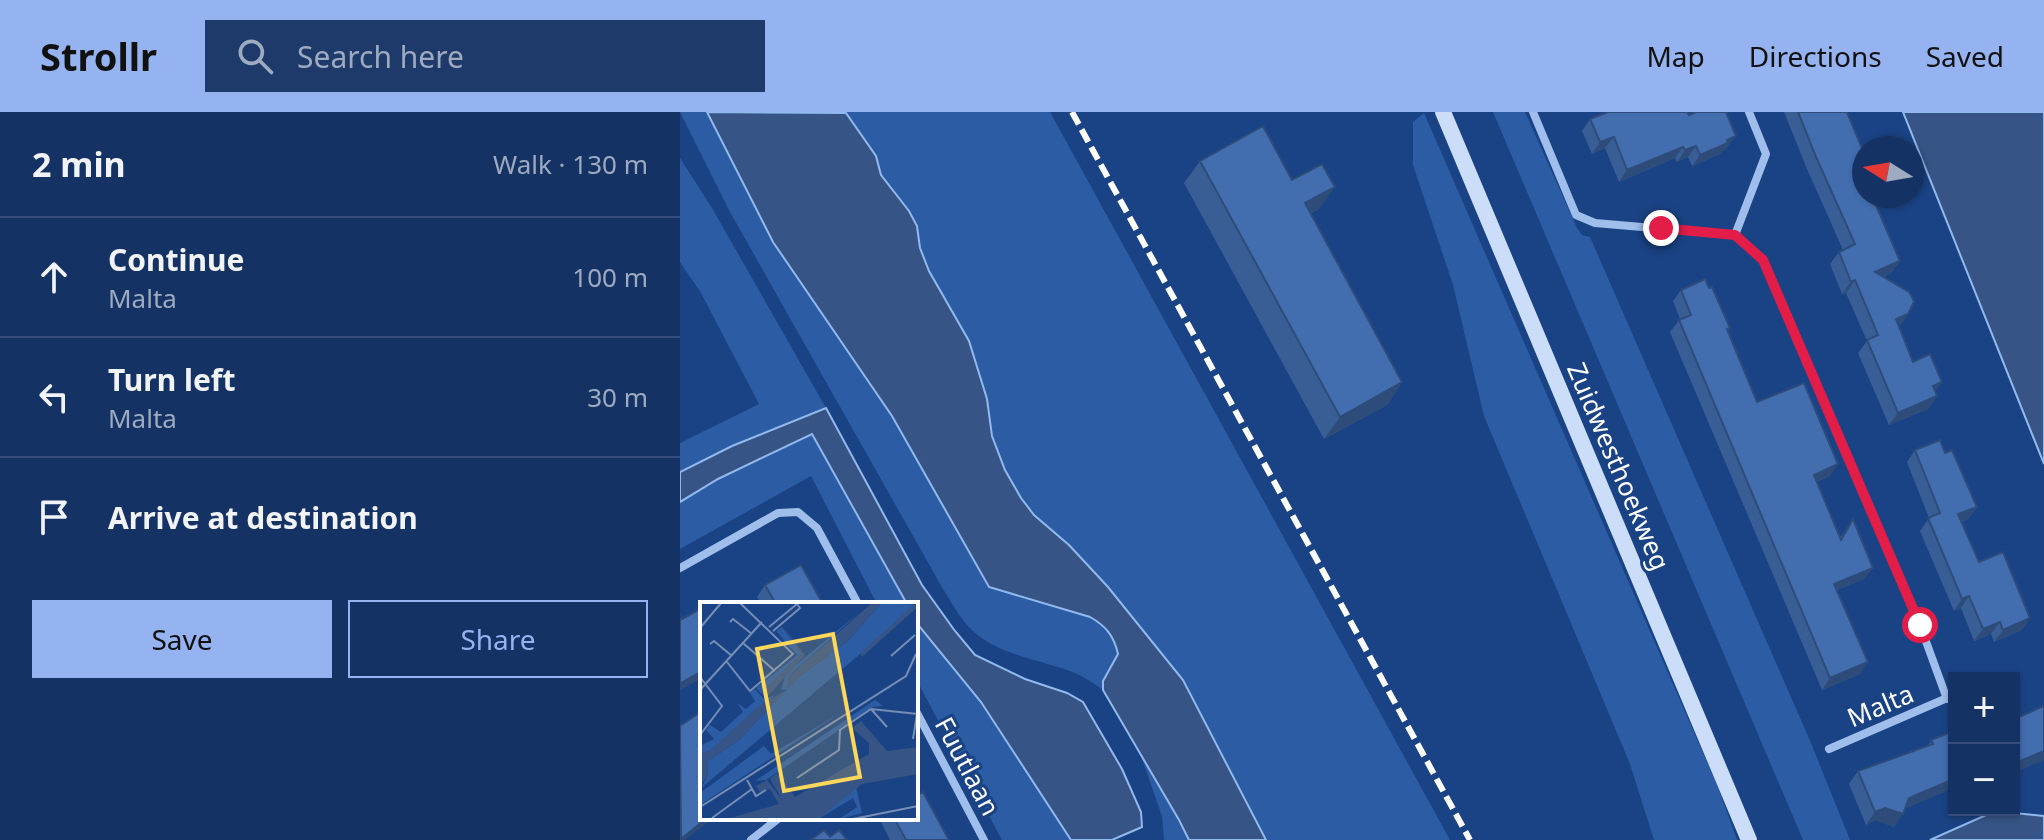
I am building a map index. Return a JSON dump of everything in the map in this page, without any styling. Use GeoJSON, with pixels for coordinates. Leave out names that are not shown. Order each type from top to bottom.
{"type":"FeatureCollection","features":[{"type":"Feature","properties":{"kind":"main road","name":"Zuidwesthoekweg"},"geometry":{"type":"LineString","coordinates":[[1443,112],[1749,840]]}},
{"type":"Feature","properties":{"kind":"street"},"geometry":{"type":"LineString","coordinates":[[1533,112],[1576,215],[1595,223],[1735,235],[1766,154],[1749,112]]}},
{"type":"Feature","properties":{"kind":"street","name":"Malta"},"geometry":{"type":"LineString","coordinates":[[1735,235],[1763,260],[1948,692]]}},
{"type":"Feature","properties":{"kind":"street"},"geometry":{"type":"LineString","coordinates":[[680,568],[778,513],[798,512],[817,528],[857,602]]}},
{"type":"Feature","properties":{"kind":"street","name":"Malta"},"geometry":{"type":"LineString","coordinates":[[1829,749],[1948,698]]}},
{"type":"Feature","properties":{"kind":"street","name":"Fuutlaan"},"geometry":{"type":"LineString","coordinates":[[918,716],[984,840]]}},
{"type":"Feature","properties":{"kind":"street"},"geometry":{"type":"LineString","coordinates":[[751,840],[776,820]]}},
{"type":"Feature","properties":{"kind":"shaded area"},"geometry":{"type":"Polygon","coordinates":[[[680,112],[707,112],[773,242],[892,416],[988,587],[1090,617],[1108,632],[1118,654],[1103,681],[1103,690],[1074,673],[994,645],[972,630],[960,616],[730,212],[680,112]]]}},
{"type":"Feature","properties":{"kind":"shaded area"},"geometry":{"type":"Polygon","coordinates":[[[707,112],[846,113],[876,156],[881,175],[917,226],[920,248],[929,271],[969,341],[987,399],[992,436],[1005,470],[1021,498],[1034,515],[1069,545],[1108,587],[1183,680],[1266,840],[1189,840],[1103,690],[1103,681],[1118,654],[1108,632],[1090,617],[989,587],[892,416],[773,242],[707,112]]]}},
{"type":"Feature","properties":{"kind":"shaded area"},"geometry":{"type":"Polygon","coordinates":[[[845,112],[1050,112],[1450,840],[1266,840],[1183,680],[1108,586],[1069,545],[1034,515],[1021,498],[1005,470],[992,436],[987,399],[969,341],[929,271],[920,248],[917,226],[881,175],[876,156],[845,112]]]}},
{"type":"Feature","properties":{"kind":"shaded area"},"geometry":{"type":"Polygon","coordinates":[[[1493,112],[1525,112],[1577,228],[1582,235],[1590,237],[1811,743],[1850,840],[1803,840],[1493,112]]]}},
{"type":"Feature","properties":{"kind":"shaded area"},"geometry":{"type":"Polygon","coordinates":[[[1903,112],[2044,112],[2044,464],[1924,164],[1924,136],[1913,136],[1903,112]]]}},
{"type":"Feature","properties":{"kind":"shaded area"},"geometry":{"type":"Polygon","coordinates":[[[1424,113],[1717,785],[1737,840],[1654,840],[1630,764],[1484,416],[1453,285],[1413,165],[1413,122],[1424,113]]]}},
{"type":"Feature","properties":{"kind":"shaded area"},"geometry":{"type":"Polygon","coordinates":[[[680,158],[712,208],[826,408],[732,446],[680,472],[680,443],[759,404],[701,293],[680,262],[680,158]]]}},
{"type":"Feature","properties":{"kind":"shaded area"},"geometry":{"type":"Polygon","coordinates":[[[826,408],[922,585],[955,631],[975,655],[1083,702],[1122,769],[1141,812],[1142,827],[1112,840],[1071,840],[981,702],[919,626],[918,602],[906,602],[812,434],[718,479],[680,502],[680,472],[732,446],[826,408]]]}},
{"type":"Feature","properties":{"kind":"shaded area"},"geometry":{"type":"Polygon","coordinates":[[[812,434],[906,602],[876,602],[811,476],[680,549],[680,502],[718,479],[812,434]]]}},
{"type":"Feature","properties":{"kind":"shaded area"},"geometry":{"type":"Polygon","coordinates":[[[918,623],[981,702],[1071,840],[1002,840],[918,683],[918,623]]]}},
{"type":"Feature","properties":{"kind":"shaded area"},"geometry":{"type":"Polygon","coordinates":[[[1140,753],[1189,840],[1164,840],[1162,816],[1140,753]]]}},
{"type":"Feature","properties":{"kind":"shaded area"},"geometry":{"type":"Polygon","coordinates":[[[2020,814],[2044,816],[2044,840],[1930,840],[1984,816],[2020,816],[2020,814]]]}},
{"type":"Feature","properties":{"kind":"building"},"geometry":{"type":"Polygon","coordinates":[[[1608,112],[1687,112],[1689,115],[1696,112],[1726,112],[1736,136],[1727,140],[1728,143],[1700,155],[1696,146],[1685,150],[1683,147],[1627,170],[1614,137],[1600,142],[1590,119],[1608,112]]]}},
{"type":"Feature","properties":{"kind":"building"},"geometry":{"type":"Polygon","coordinates":[[[1798,112],[1847,112],[1857,136],[1852,136],[1852,208],[1877,208],[1900,261],[1875,272],[1909,292],[1914,302],[1908,314],[1896,319],[1913,362],[1930,354],[1942,382],[1933,386],[1937,396],[1898,413],[1867,340],[1878,335],[1855,280],[1851,282],[1839,252],[1855,244],[1798,112]]]}},
{"type":"Feature","properties":{"kind":"building"},"geometry":{"type":"Polygon","coordinates":[[[1263,126],[1292,180],[1322,164],[1335,187],[1305,203],[1402,382],[1340,417],[1200,161],[1263,126]]]}},
{"type":"Feature","properties":{"kind":"building"},"geometry":{"type":"Polygon","coordinates":[[[1705,279],[1709,288],[1712,287],[1730,328],[1727,329],[1757,402],[1804,383],[1838,464],[1814,475],[1841,540],[1853,519],[1873,568],[1834,584],[1868,662],[1830,678],[1679,320],[1691,315],[1681,290],[1705,279]]]}},
{"type":"Feature","properties":{"kind":"building"},"geometry":{"type":"Polygon","coordinates":[[[1940,440],[1945,453],[1952,450],[1977,507],[1958,514],[1979,562],[2003,552],[2030,618],[2003,630],[2000,622],[1983,629],[1969,596],[1962,599],[1928,518],[1940,513],[1915,450],[1940,440]]]}},
{"type":"Feature","properties":{"kind":"building"},"geometry":{"type":"Polygon","coordinates":[[[801,565],[822,602],[775,602],[765,585],[801,565]]]}},
{"type":"Feature","properties":{"kind":"building"},"geometry":{"type":"Polygon","coordinates":[[[700,609],[700,672],[681,683],[680,681],[680,620],[700,609]]]}},
{"type":"Feature","properties":{"kind":"building"},"geometry":{"type":"Polygon","coordinates":[[[2044,706],[2044,751],[2020,761],[2020,744],[2020,716],[2044,706]]]}},
{"type":"Feature","properties":{"kind":"building"},"geometry":{"type":"Polygon","coordinates":[[[700,712],[700,820],[705,820],[681,839],[680,726],[700,712]]]}},
{"type":"Feature","properties":{"kind":"building"},"geometry":{"type":"Polygon","coordinates":[[[1948,733],[1948,782],[1909,798],[1903,814],[1885,808],[1875,812],[1858,771],[1933,744],[1931,740],[1948,733]]]}},
{"type":"Feature","properties":{"kind":"building"},"geometry":{"type":"Polygon","coordinates":[[[923,792],[949,840],[906,840],[895,820],[918,820],[918,795],[923,792]]]}},
{"type":"Feature","properties":{"kind":"building"},"geometry":{"type":"Polygon","coordinates":[[[824,830],[830,837],[839,830],[847,840],[811,840],[824,830]]]}},
{"type":"Feature","properties":{"kind":"railway"},"geometry":{"type":"LineString","coordinates":[[1072,112],[1470,840]]}},
{"type":"Feature","properties":{"kind":"route"},"geometry":{"type":"LineString","coordinates":[[1661,228],[1735,235],[1763,260],[1920,625]]}}]}
